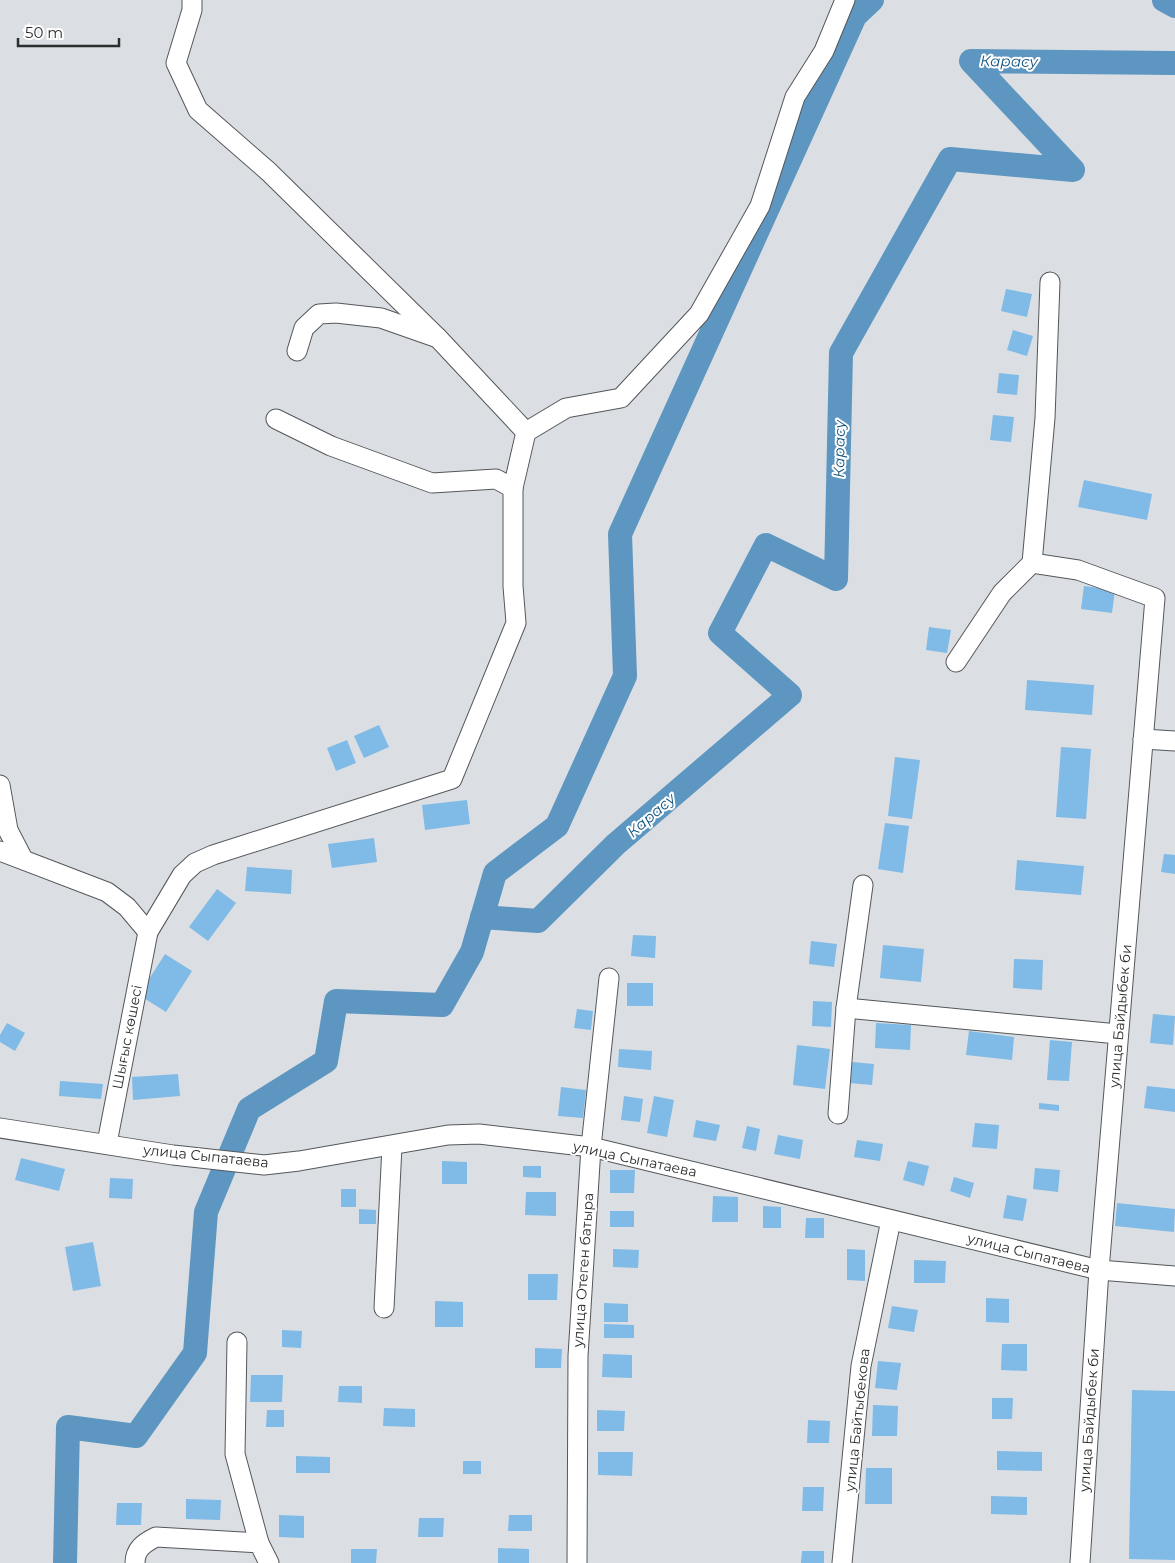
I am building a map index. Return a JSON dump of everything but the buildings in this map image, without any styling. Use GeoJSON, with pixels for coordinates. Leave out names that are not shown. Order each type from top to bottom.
{"type":"FeatureCollection","features":[{"type":"Feature","properties":{"kind":"street"},"geometry":{"type":"LineString","coordinates":[[192,0],[192,10],[176,63],[198,110],[269,172],[438,338],[526,432]]}},
{"type":"Feature","properties":{"kind":"street"},"geometry":{"type":"LineString","coordinates":[[0,851],[107,892],[127,907],[148,932],[182,876],[195,863],[213,855],[452,779],[516,623],[513,586],[513,488],[526,432],[566,408],[621,398],[699,314],[760,206],[795,97],[824,51],[845,0]]}},
{"type":"Feature","properties":{"kind":"street"},"geometry":{"type":"LineString","coordinates":[[956,662],[1002,593],[1032,563],[1045,418],[1050,282]]}},
{"type":"Feature","properties":{"kind":"street"},"geometry":{"type":"LineString","coordinates":[[298,351],[304,328],[319,314],[336,313],[381,318],[438,338]]}},
{"type":"Feature","properties":{"kind":"street"},"geometry":{"type":"LineString","coordinates":[[276,418],[331,446],[432,483],[496,479],[513,488]]}},
{"type":"Feature","properties":{"kind":"street","name":"улица Байдыбек би"},"geometry":{"type":"LineString","coordinates":[[1032,563],[1078,570],[1156,598],[1099,1270],[1080,1563]]}},
{"type":"Feature","properties":{"kind":"street"},"geometry":{"type":"LineString","coordinates":[[1144,739],[1175,742]]}},
{"type":"Feature","properties":{"kind":"street"},"geometry":{"type":"LineString","coordinates":[[0,785],[8,830],[23,859]]}},
{"type":"Feature","properties":{"kind":"street"},"geometry":{"type":"LineString","coordinates":[[838,1114],[846,1008],[863,885]]}},
{"type":"Feature","properties":{"kind":"street","name":"Шығыс көшесі"},"geometry":{"type":"LineString","coordinates":[[106,1143],[148,932]]}},
{"type":"Feature","properties":{"kind":"street","name":"улица Отеген батыра"},"geometry":{"type":"LineString","coordinates":[[577,1563],[578,1356],[591,1147],[609,978]]}},
{"type":"Feature","properties":{"kind":"street"},"geometry":{"type":"LineString","coordinates":[[846,1008],[1118,1034]]}},
{"type":"Feature","properties":{"kind":"street","name":"улица Сыпатаева"},"geometry":{"type":"LineString","coordinates":[[0,1128],[56,1138],[106,1143],[173,1155],[264,1164],[299,1161],[448,1135],[479,1134],[591,1147],[1099,1270],[1175,1276]]}},
{"type":"Feature","properties":{"kind":"street"},"geometry":{"type":"LineString","coordinates":[[384,1308],[392,1146]]}},
{"type":"Feature","properties":{"kind":"street","name":"улица Байтыбекова"},"geometry":{"type":"LineString","coordinates":[[842,1563],[861,1366],[891,1220]]}},
{"type":"Feature","properties":{"kind":"street"},"geometry":{"type":"LineString","coordinates":[[237,1342],[235,1454],[259,1543],[269,1563]]}},
{"type":"Feature","properties":{"kind":"street"},"geometry":{"type":"LineString","coordinates":[[135,1563],[135,1558],[142,1544],[156,1537],[259,1543]]}},
{"type":"Feature","properties":{"kind":"waterway"},"geometry":{"type":"LineString","coordinates":[[65,1563],[68,1427],[136,1436],[195,1353],[206,1212],[249,1109],[326,1061],[336,1001],[442,1005],[472,952],[495,873],[557,826],[625,676],[620,534],[855,16],[872,0]]}},
{"type":"Feature","properties":{"kind":"waterway","name":"Карасу"},"geometry":{"type":"LineString","coordinates":[[1164,0],[1175,6]]}},
{"type":"Feature","properties":{"kind":"waterway","name":"Карасу"},"geometry":{"type":"LineString","coordinates":[[482,917],[538,921],[616,844],[790,695],[720,633],[766,545],[836,579],[841,353],[950,159],[1073,170],[971,61],[1175,63]]}}]}
